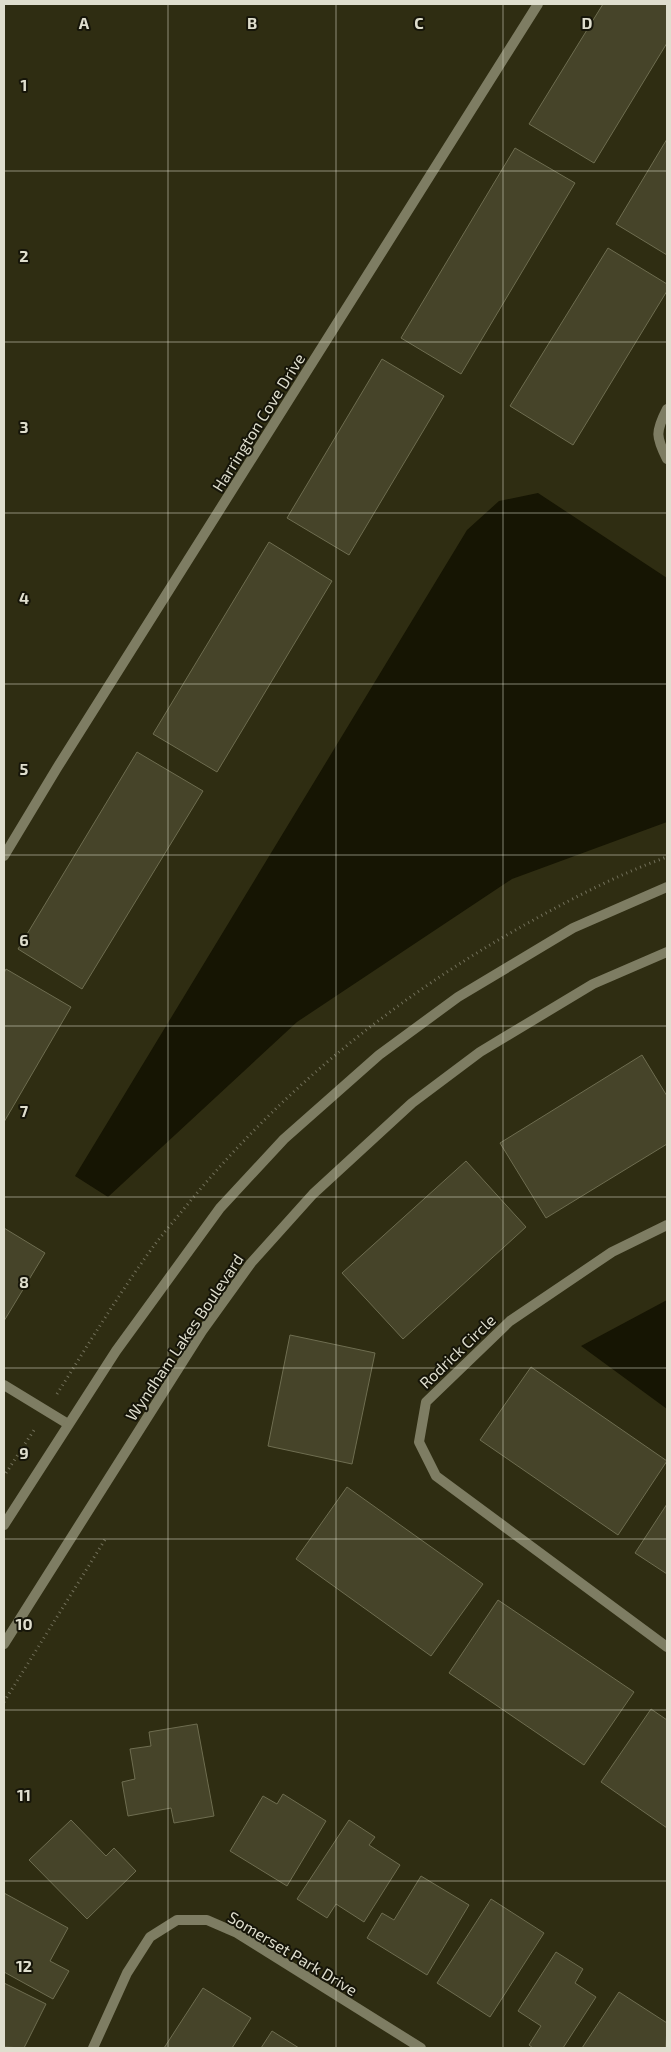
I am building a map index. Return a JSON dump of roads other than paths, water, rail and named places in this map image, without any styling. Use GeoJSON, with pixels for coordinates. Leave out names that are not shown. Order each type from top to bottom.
{"type":"FeatureCollection","features":[{"type":"Feature","properties":{"kind":"street","name":"Harrington Cove Drive"},"geometry":{"type":"LineString","coordinates":[[4,856],[538,4]]}},
{"type":"Feature","properties":{"kind":"street"},"geometry":{"type":"LineString","coordinates":[[667,409],[660,423],[658,441],[667,459]]}},
{"type":"Feature","properties":{"kind":"street"},"geometry":{"type":"LineString","coordinates":[[4,1525],[116,1351],[220,1208],[284,1139],[379,1055],[458,996],[573,928],[667,887]]}},
{"type":"Feature","properties":{"kind":"street","name":"Wyndham Lakes Boulevard"},"geometry":{"type":"LineString","coordinates":[[4,1644],[202,1331],[251,1263],[313,1194],[412,1103],[480,1052],[592,984],[667,952]]}},
{"type":"Feature","properties":{"kind":"street","name":"Rodrick Circle"},"geometry":{"type":"LineString","coordinates":[[667,1225],[612,1252],[510,1321],[426,1402],[418,1442],[436,1476],[667,1647]]}},
{"type":"Feature","properties":{"kind":"street"},"geometry":{"type":"LineString","coordinates":[[4,1385],[68,1424]]}},
{"type":"Feature","properties":{"kind":"street","name":"Somerset Park Drive"},"geometry":{"type":"LineString","coordinates":[[93,2048],[127,1973],[150,1936],[177,1920],[207,1920],[237,1933],[421,2048]]}}]}
